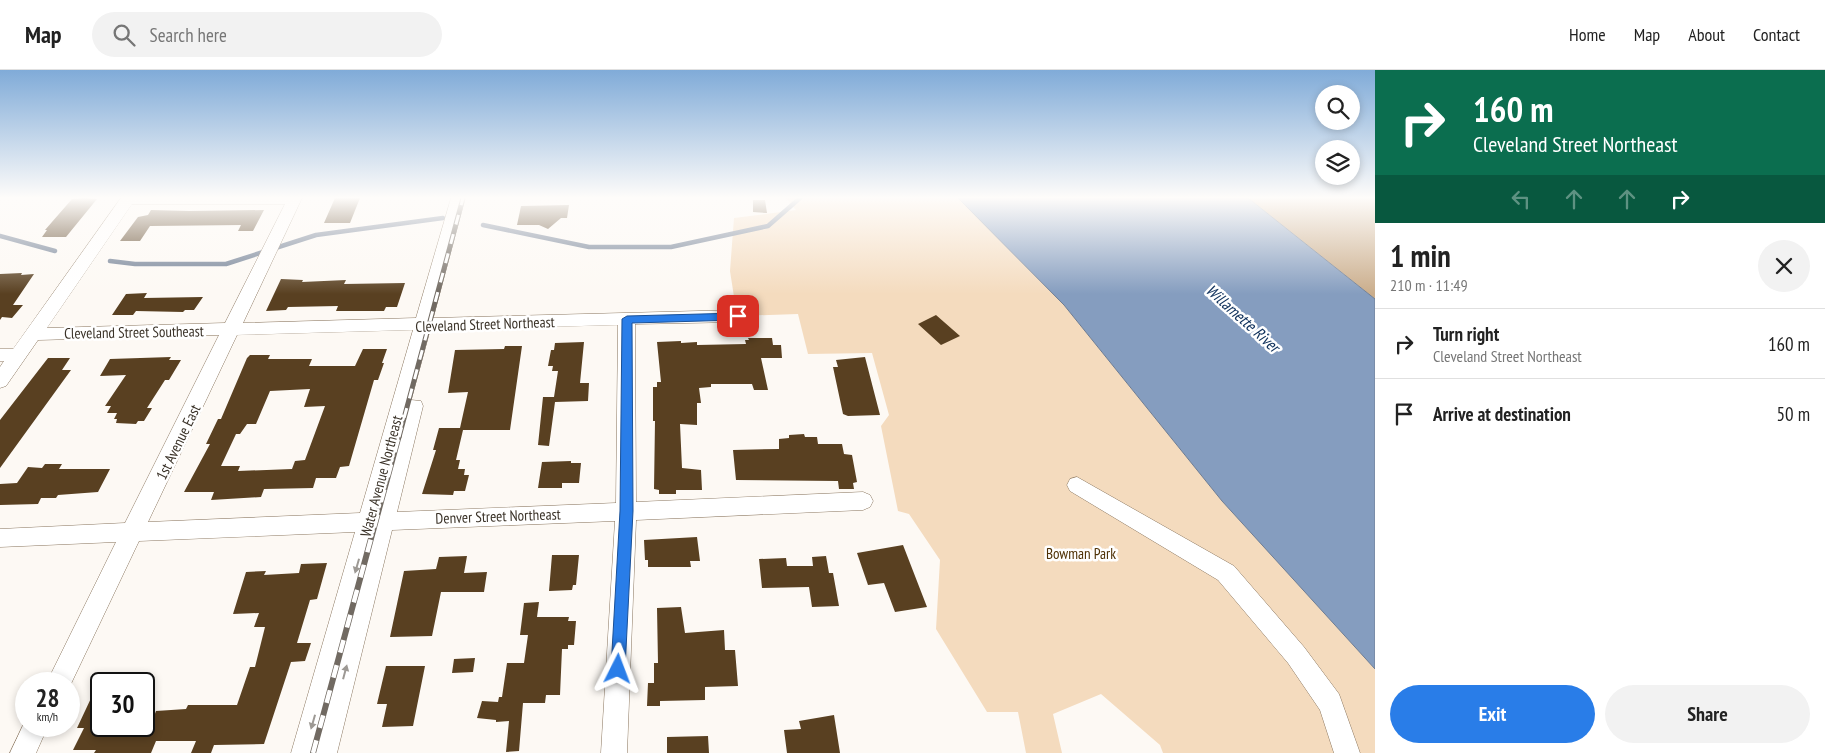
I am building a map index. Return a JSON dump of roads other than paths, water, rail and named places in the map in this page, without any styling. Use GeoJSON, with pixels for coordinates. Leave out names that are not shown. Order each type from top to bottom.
{"type":"FeatureCollection","features":[{"type":"Feature","properties":{"kind":"street"},"geometry":{"type":"LineString","coordinates":[[0,381],[107,230]]}},
{"type":"Feature","properties":{"kind":"street","name":"1st Avenue East"},"geometry":{"type":"LineString","coordinates":[[64,672],[232,330],[279,230]]}},
{"type":"Feature","properties":{"kind":"street","name":"Water Avenue Northeast"},"geometry":{"type":"LineString","coordinates":[[324,753],[377,521],[450,230]]}},
{"type":"Feature","properties":{"kind":"street","name":"Water Avenue Northeast"},"geometry":{"type":"LineString","coordinates":[[428,325],[456,230]]}},
{"type":"Feature","properties":{"kind":"street","name":"Cleveland Street Northeast"},"geometry":{"type":"LineString","coordinates":[[232,330],[738,316]]}},
{"type":"Feature","properties":{"kind":"street"},"geometry":{"type":"LineString","coordinates":[[614,753],[626,511],[627,319]]}},
{"type":"Feature","properties":{"kind":"street","name":"Cleveland Street Southeast"},"geometry":{"type":"LineString","coordinates":[[35,334],[232,330]]}},
{"type":"Feature","properties":{"kind":"street"},"geometry":{"type":"LineString","coordinates":[[0,355],[20,355]]}},
{"type":"Feature","properties":{"kind":"street"},"geometry":{"type":"LineString","coordinates":[[1077,485],[1226,573],[1296,655],[1330,703],[1347,753]]}},
{"type":"Feature","properties":{"kind":"street","name":"Denver Street Northeast"},"geometry":{"type":"LineString","coordinates":[[0,538],[863,501]]}},
{"type":"Feature","properties":{"kind":"street","name":"Water Avenue Northeast"},"geometry":{"type":"LineString","coordinates":[[304,753],[377,521]]}},
{"type":"Feature","properties":{"kind":"street"},"geometry":{"type":"LineString","coordinates":[[23,753],[31,737]]}},
{"type":"Feature","properties":{"kind":"water","name":"Willamette River"},"geometry":{"type":"Polygon","coordinates":[[[990,230],[1288,230],[1375,299],[1375,669],[1222,501],[1064,305],[990,230]]]}},
{"type":"Feature","properties":{"kind":"waterway"},"geometry":{"type":"LineString","coordinates":[[110,261],[135,264],[226,264],[316,235],[354,230]]}},
{"type":"Feature","properties":{"kind":"waterway"},"geometry":{"type":"LineString","coordinates":[[506,230],[589,247],[671,247],[750,230]]}},
{"type":"Feature","properties":{"kind":"waterway"},"geometry":{"type":"LineString","coordinates":[[0,236],[55,251]]}},
{"type":"Feature","properties":{"kind":"railway"},"geometry":{"type":"LineString","coordinates":[[399,437],[454,230]]}},
{"type":"Feature","properties":{"kind":"railway"},"geometry":{"type":"LineString","coordinates":[[313,753],[399,435]]}},
{"type":"Feature","properties":{"kind":"park label","name":"Bowman Park"},"geometry":{"type":"Point","coordinates":[1081,553]}}]}
